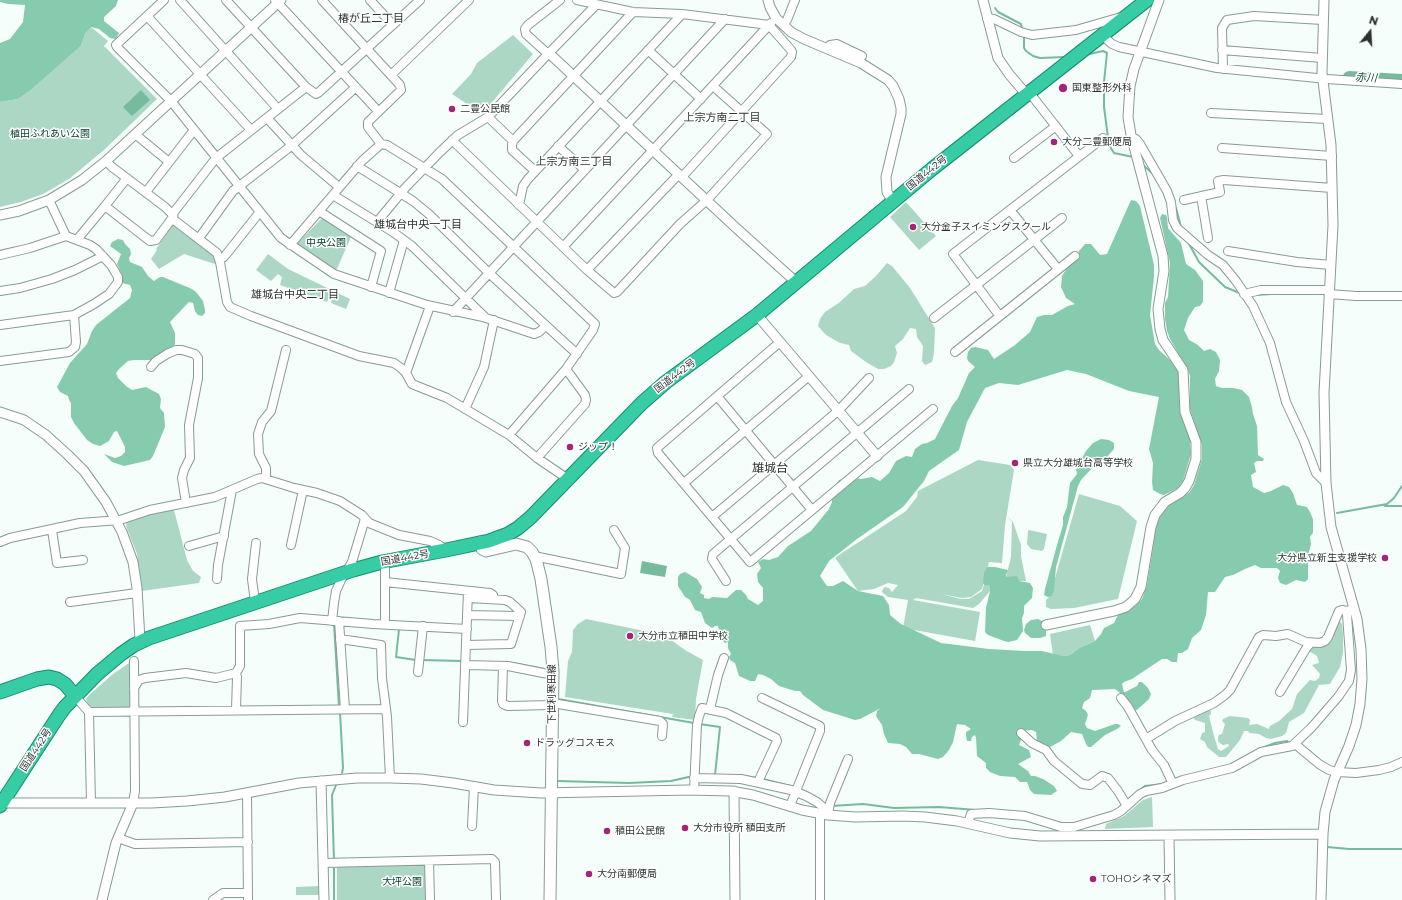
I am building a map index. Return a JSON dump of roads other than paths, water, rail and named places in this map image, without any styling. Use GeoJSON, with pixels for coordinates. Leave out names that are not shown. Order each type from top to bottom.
{"type":"FeatureCollection","features":[{"type":"Feature","properties":{"kind":"highway","name":"国道442号"},"geometry":{"type":"LineString","coordinates":[[0,801],[73,693],[121,654],[145,639],[345,572],[385,561],[480,542],[502,536],[518,528],[527,521],[654,392],[757,315],[893,202],[1028,93],[1147,0]]}},
{"type":"Feature","properties":{"kind":"highway"},"geometry":{"type":"LineString","coordinates":[[0,692],[46,677],[56,679],[73,693]]}},
{"type":"Feature","properties":{"kind":"main road"},"geometry":{"type":"LineString","coordinates":[[480,542],[482,549],[486,551],[493,551],[513,545],[521,545],[527,547],[534,556]]}},
{"type":"Feature","properties":{"kind":"main road","name":"下世利寒田線"},"geometry":{"type":"LineString","coordinates":[[534,556],[541,579],[551,647],[553,675],[550,900]]}},
{"type":"Feature","properties":{"kind":"street"},"geometry":{"type":"LineString","coordinates":[[164,0],[116,44],[117,47],[171,101],[259,213],[281,238],[334,274],[389,293],[453,312],[490,319],[534,334],[546,326]]}},
{"type":"Feature","properties":{"kind":"street"},"geometry":{"type":"LineString","coordinates":[[180,0],[278,109]]}},
{"type":"Feature","properties":{"kind":"street"},"geometry":{"type":"LineString","coordinates":[[226,0],[306,87],[312,92],[318,93],[420,0]]}},
{"type":"Feature","properties":{"kind":"street"},"geometry":{"type":"LineString","coordinates":[[322,0],[400,85],[401,90],[368,122],[368,127],[381,144],[387,145],[442,179],[595,324],[593,330],[566,369],[509,435]]}},
{"type":"Feature","properties":{"kind":"street"},"geometry":{"type":"LineString","coordinates":[[370,0],[393,25]]}},
{"type":"Feature","properties":{"kind":"street"},"geometry":{"type":"LineString","coordinates":[[391,75],[469,0]]}},
{"type":"Feature","properties":{"kind":"street"},"geometry":{"type":"LineString","coordinates":[[560,0],[528,25],[526,34],[551,55],[796,282]]}},
{"type":"Feature","properties":{"kind":"street"},"geometry":{"type":"LineString","coordinates":[[577,0],[633,12],[682,14],[769,25],[791,50],[792,54],[742,111],[681,176],[587,270]]}},
{"type":"Feature","properties":{"kind":"street"},"geometry":{"type":"LineString","coordinates":[[768,0],[771,10],[776,18],[797,36],[861,63],[891,83],[897,93],[901,105],[901,114],[886,177],[888,194],[893,202]]}},
{"type":"Feature","properties":{"kind":"street"},"geometry":{"type":"LineString","coordinates":[[783,25],[787,20],[795,0]]}},
{"type":"Feature","properties":{"kind":"street"},"geometry":{"type":"LineString","coordinates":[[983,0],[998,58],[1006,70],[1028,93],[1079,156]]}},
{"type":"Feature","properties":{"kind":"street"},"geometry":{"type":"LineString","coordinates":[[1046,625],[1114,612],[1126,607],[1136,599],[1141,587],[1151,527],[1155,515],[1165,502],[1185,488],[1189,481],[1196,459],[1196,442],[1185,412],[1183,370],[1163,340],[1160,329],[1158,309],[1164,271],[1163,256],[1129,122],[1128,106],[1132,76],[1159,0]]}},
{"type":"Feature","properties":{"kind":"street"},"geometry":{"type":"LineString","coordinates":[[1321,900],[1323,834],[1327,806],[1356,725],[1362,692],[1362,649],[1332,527],[1326,483],[1324,393],[1333,225],[1332,156],[1322,79],[1324,0]]}},
{"type":"Feature","properties":{"kind":"street"},"geometry":{"type":"LineString","coordinates":[[0,215],[19,211],[49,200],[75,185],[135,134],[278,1],[378,111]]}},
{"type":"Feature","properties":{"kind":"street"},"geometry":{"type":"LineString","coordinates":[[377,222],[400,193],[452,140],[488,117],[596,5]]}},
{"type":"Feature","properties":{"kind":"street"},"geometry":{"type":"LineString","coordinates":[[534,171],[512,150],[513,142],[633,12]]}},
{"type":"Feature","properties":{"kind":"street"},"geometry":{"type":"LineString","coordinates":[[519,205],[523,186],[534,171],[682,14]]}},
{"type":"Feature","properties":{"kind":"street"},"geometry":{"type":"LineString","coordinates":[[987,18],[994,19],[1021,32],[1032,35],[1076,30],[1128,15]]}},
{"type":"Feature","properties":{"kind":"street"},"geometry":{"type":"LineString","coordinates":[[147,16],[251,130]]}},
{"type":"Feature","properties":{"kind":"street"},"geometry":{"type":"LineString","coordinates":[[1223,69],[1222,28],[1225,22],[1230,18],[1261,16],[1323,20]]}},
{"type":"Feature","properties":{"kind":"street"},"geometry":{"type":"LineString","coordinates":[[563,247],[654,151],[776,18]]}},
{"type":"Feature","properties":{"kind":"street"},"geometry":{"type":"LineString","coordinates":[[453,312],[725,19]]}},
{"type":"Feature","properties":{"kind":"street"},"geometry":{"type":"LineString","coordinates":[[1102,35],[1115,46],[1223,69],[1322,79],[1402,84]]}},
{"type":"Feature","properties":{"kind":"street"},"geometry":{"type":"LineString","coordinates":[[827,48],[830,45],[837,44],[862,56]]}},
{"type":"Feature","properties":{"kind":"street"},"geometry":{"type":"LineString","coordinates":[[648,50],[701,99]]}},
{"type":"Feature","properties":{"kind":"street"},"geometry":{"type":"LineString","coordinates":[[1222,50],[1322,58]]}},
{"type":"Feature","properties":{"kind":"street"},"geometry":{"type":"LineString","coordinates":[[452,140],[587,270],[612,293],[614,293],[617,292],[680,224],[707,200],[767,134],[713,86]]}},
{"type":"Feature","properties":{"kind":"street"},"geometry":{"type":"LineString","coordinates":[[105,206],[150,241],[156,240],[216,158],[306,87]]}},
{"type":"Feature","properties":{"kind":"street"},"geometry":{"type":"LineString","coordinates":[[199,238],[230,194],[291,146],[356,87]]}},
{"type":"Feature","properties":{"kind":"street"},"geometry":{"type":"LineString","coordinates":[[1211,113],[1327,119]]}},
{"type":"Feature","properties":{"kind":"street"},"geometry":{"type":"LineString","coordinates":[[488,117],[513,142]]}},
{"type":"Feature","properties":{"kind":"street"},"geometry":{"type":"LineString","coordinates":[[267,118],[291,146],[340,187]]}},
{"type":"Feature","properties":{"kind":"street"},"geometry":{"type":"LineString","coordinates":[[1014,158],[1056,126]]}},
{"type":"Feature","properties":{"kind":"street"},"geometry":{"type":"LineString","coordinates":[[146,192],[194,130]]}},
{"type":"Feature","properties":{"kind":"street"},"geometry":{"type":"LineString","coordinates":[[135,134],[169,162]]}},
{"type":"Feature","properties":{"kind":"street"},"geometry":{"type":"LineString","coordinates":[[999,315],[953,254],[1103,138]]}},
{"type":"Feature","properties":{"kind":"street"},"geometry":{"type":"LineString","coordinates":[[1133,140],[1136,139],[1140,144],[1167,191],[1171,202],[1173,220],[1177,228],[1208,255],[1223,265],[1255,311],[1270,343],[1286,402],[1304,441],[1316,474],[1326,483]]}},
{"type":"Feature","properties":{"kind":"street"},"geometry":{"type":"LineString","coordinates":[[290,245],[357,166],[381,144]]}},
{"type":"Feature","properties":{"kind":"street"},"geometry":{"type":"LineString","coordinates":[[558,146],[584,170]]}},
{"type":"Feature","properties":{"kind":"street"},"geometry":{"type":"LineString","coordinates":[[1222,148],[1332,156]]}},
{"type":"Feature","properties":{"kind":"street"},"geometry":{"type":"LineString","coordinates":[[106,160],[108,164],[170,210],[174,220],[215,251],[220,259],[227,302],[230,307],[359,356],[394,363],[406,373],[414,385],[444,396],[509,435],[568,479]]}},
{"type":"Feature","properties":{"kind":"street"},"geometry":{"type":"LineString","coordinates":[[357,166],[430,214],[489,273],[577,354]]}},
{"type":"Feature","properties":{"kind":"street"},"geometry":{"type":"LineString","coordinates":[[78,240],[127,178]]}},
{"type":"Feature","properties":{"kind":"street"},"geometry":{"type":"LineString","coordinates":[[1184,200],[1220,192],[1218,181],[1224,180],[1332,188]]}},
{"type":"Feature","properties":{"kind":"street"},"geometry":{"type":"LineString","coordinates":[[333,195],[412,246],[490,319]]}},
{"type":"Feature","properties":{"kind":"street"},"geometry":{"type":"LineString","coordinates":[[1201,196],[1208,238]]}},
{"type":"Feature","properties":{"kind":"street"},"geometry":{"type":"LineString","coordinates":[[49,200],[66,236]]}},
{"type":"Feature","properties":{"kind":"street"},"geometry":{"type":"LineString","coordinates":[[1010,210],[1058,269]]}},
{"type":"Feature","properties":{"kind":"street"},"geometry":{"type":"LineString","coordinates":[[319,211],[381,251],[371,287]]}},
{"type":"Feature","properties":{"kind":"street"},"geometry":{"type":"LineString","coordinates":[[220,259],[224,257],[259,213]]}},
{"type":"Feature","properties":{"kind":"street"},"geometry":{"type":"LineString","coordinates":[[934,318],[1062,218]]}},
{"type":"Feature","properties":{"kind":"street"},"geometry":{"type":"LineString","coordinates":[[0,255],[30,248],[66,236],[90,245],[103,256],[116,272],[118,277],[118,282],[110,294],[74,315],[0,325]]}},
{"type":"Feature","properties":{"kind":"street"},"geometry":{"type":"LineString","coordinates":[[389,293],[404,240]]}},
{"type":"Feature","properties":{"kind":"street"},"geometry":{"type":"LineString","coordinates":[[1228,251],[1297,262],[1331,265]]}},
{"type":"Feature","properties":{"kind":"street"},"geometry":{"type":"LineString","coordinates":[[0,291],[20,288],[52,279],[75,270],[103,256]]}},
{"type":"Feature","properties":{"kind":"street"},"geometry":{"type":"LineString","coordinates":[[955,352],[999,315],[1075,256]]}},
{"type":"Feature","properties":{"kind":"street"},"geometry":{"type":"LineString","coordinates":[[1244,294],[1261,290],[1329,292],[1356,296],[1402,296]]}},
{"type":"Feature","properties":{"kind":"street"},"geometry":{"type":"LineString","coordinates":[[406,373],[430,306]]}},
{"type":"Feature","properties":{"kind":"street"},"geometry":{"type":"LineString","coordinates":[[0,361],[69,352],[75,347],[76,342],[74,315]]}},
{"type":"Feature","properties":{"kind":"street"},"geometry":{"type":"LineString","coordinates":[[757,315],[877,456]]}},
{"type":"Feature","properties":{"kind":"street"},"geometry":{"type":"LineString","coordinates":[[465,409],[484,367],[490,319]]}},
{"type":"Feature","properties":{"kind":"street"},"geometry":{"type":"LineString","coordinates":[[780,342],[657,448],[658,454],[750,562],[933,409]]}},
{"type":"Feature","properties":{"kind":"street"},"geometry":{"type":"LineString","coordinates":[[151,366],[156,361],[176,350],[182,350],[195,354],[198,358],[198,378],[189,425],[190,458],[182,478],[186,503]]}},
{"type":"Feature","properties":{"kind":"street"},"geometry":{"type":"LineString","coordinates":[[266,478],[266,468],[259,454],[258,434],[262,422],[271,411],[286,350]]}},
{"type":"Feature","properties":{"kind":"street"},"geometry":{"type":"LineString","coordinates":[[538,458],[585,404],[585,395],[566,369]]}},
{"type":"Feature","properties":{"kind":"street"},"geometry":{"type":"LineString","coordinates":[[684,483],[809,376]]}},
{"type":"Feature","properties":{"kind":"street"},"geometry":{"type":"LineString","coordinates":[[712,517],[838,411],[869,378]]}},
{"type":"Feature","properties":{"kind":"street"},"geometry":{"type":"LineString","coordinates":[[726,581],[711,557],[909,389]]}},
{"type":"Feature","properties":{"kind":"street"},"geometry":{"type":"LineString","coordinates":[[717,396],[812,510]]}},
{"type":"Feature","properties":{"kind":"street"},"geometry":{"type":"LineString","coordinates":[[0,412],[30,423],[68,455],[94,484],[117,521],[131,556],[145,639]]}},
{"type":"Feature","properties":{"kind":"street"},"geometry":{"type":"LineString","coordinates":[[0,542],[10,538],[88,522],[117,521],[150,510],[210,498],[257,479],[266,478],[317,493],[344,503],[362,515],[369,523],[404,536],[430,541],[446,550]]}},
{"type":"Feature","properties":{"kind":"street"},"geometry":{"type":"LineString","coordinates":[[217,579],[218,565],[232,490]]}},
{"type":"Feature","properties":{"kind":"street"},"geometry":{"type":"LineString","coordinates":[[291,545],[303,490]]}},
{"type":"Feature","properties":{"kind":"street"},"geometry":{"type":"LineString","coordinates":[[345,709],[340,639],[335,621],[335,596],[339,584],[354,557],[364,518]]}},
{"type":"Feature","properties":{"kind":"street"},"geometry":{"type":"LineString","coordinates":[[52,530],[57,563],[83,560]]}},
{"type":"Feature","properties":{"kind":"street"},"geometry":{"type":"LineString","coordinates":[[534,556],[620,574],[625,548],[614,530]]}},
{"type":"Feature","properties":{"kind":"street"},"geometry":{"type":"LineString","coordinates":[[189,546],[224,536]]}},
{"type":"Feature","properties":{"kind":"street"},"geometry":{"type":"LineString","coordinates":[[255,602],[252,579],[256,543]]}},
{"type":"Feature","properties":{"kind":"street"},"geometry":{"type":"LineString","coordinates":[[385,561],[385,624]]}},
{"type":"Feature","properties":{"kind":"street"},"geometry":{"type":"LineString","coordinates":[[385,582],[506,600],[521,611],[511,644],[466,645]]}},
{"type":"Feature","properties":{"kind":"street"},"geometry":{"type":"LineString","coordinates":[[70,602],[137,593]]}},
{"type":"Feature","properties":{"kind":"street"},"geometry":{"type":"LineString","coordinates":[[463,722],[468,595]]}},
{"type":"Feature","properties":{"kind":"street"},"geometry":{"type":"LineString","coordinates":[[1146,739],[1173,722],[1198,709],[1211,705],[1225,695],[1232,686],[1257,640],[1261,636],[1288,634],[1311,643],[1320,643],[1325,641],[1328,637],[1339,611],[1351,609]]}},
{"type":"Feature","properties":{"kind":"street"},"geometry":{"type":"LineString","coordinates":[[968,823],[972,813],[1025,816],[1068,828],[1114,815],[1143,792],[1229,769],[1259,753],[1286,748],[1296,744],[1338,697],[1349,681],[1351,670],[1347,618],[1351,609]]}},
{"type":"Feature","properties":{"kind":"street"},"geometry":{"type":"LineString","coordinates":[[467,616],[520,616]]}},
{"type":"Feature","properties":{"kind":"street"},"geometry":{"type":"LineString","coordinates":[[236,710],[236,673],[240,666],[240,626],[269,624],[297,618],[467,629]]}},
{"type":"Feature","properties":{"kind":"street"},"geometry":{"type":"LineString","coordinates":[[418,672],[423,626]]}},
{"type":"Feature","properties":{"kind":"street"},"geometry":{"type":"LineString","coordinates":[[340,639],[381,645],[382,678],[386,709],[390,778]]}},
{"type":"Feature","properties":{"kind":"street"},"geometry":{"type":"LineString","coordinates":[[1280,692],[1307,647],[1311,643]]}},
{"type":"Feature","properties":{"kind":"street"},"geometry":{"type":"LineString","coordinates":[[710,709],[718,675],[724,658]]}},
{"type":"Feature","properties":{"kind":"street"},"geometry":{"type":"LineString","coordinates":[[102,900],[118,838],[133,803],[135,791],[134,661]]}},
{"type":"Feature","properties":{"kind":"street"},"geometry":{"type":"LineString","coordinates":[[465,664],[503,666],[553,675]]}},
{"type":"Feature","properties":{"kind":"street"},"geometry":{"type":"LineString","coordinates":[[503,666],[503,704],[508,706],[552,704],[660,721],[663,724],[662,736]]}},
{"type":"Feature","properties":{"kind":"street"},"geometry":{"type":"LineString","coordinates":[[134,688],[139,680],[145,678],[186,673],[216,678],[236,673]]}},
{"type":"Feature","properties":{"kind":"street"},"geometry":{"type":"LineString","coordinates":[[73,693],[89,712],[91,803]]}},
{"type":"Feature","properties":{"kind":"street"},"geometry":{"type":"LineString","coordinates":[[762,698],[820,726],[820,731],[790,806]]}},
{"type":"Feature","properties":{"kind":"street"},"geometry":{"type":"LineString","coordinates":[[1121,698],[1128,707],[1153,752],[1164,765],[1173,784]]}},
{"type":"Feature","properties":{"kind":"street"},"geometry":{"type":"LineString","coordinates":[[89,712],[386,709]]}},
{"type":"Feature","properties":{"kind":"street"},"geometry":{"type":"LineString","coordinates":[[694,790],[697,724],[701,709],[710,709],[726,713],[776,738],[777,740],[758,782]]}},
{"type":"Feature","properties":{"kind":"street"},"geometry":{"type":"LineString","coordinates":[[1021,733],[1032,743],[1046,750],[1054,761],[1082,784],[1090,785],[1102,776],[1108,778],[1127,806]]}},
{"type":"Feature","properties":{"kind":"street"},"geometry":{"type":"LineString","coordinates":[[1296,744],[1319,764],[1329,770],[1338,772],[1356,773],[1379,770],[1402,762]]}},
{"type":"Feature","properties":{"kind":"street"},"geometry":{"type":"LineString","coordinates":[[820,900],[827,810],[848,759]]}},
{"type":"Feature","properties":{"kind":"street"},"geometry":{"type":"LineString","coordinates":[[0,801],[133,803],[187,801],[247,793],[299,783],[364,777],[454,782],[502,790],[551,793],[694,790],[734,791],[790,806],[827,810],[855,817],[912,816],[968,823],[1010,833],[1032,836],[1323,834]]}},
{"type":"Feature","properties":{"kind":"street"},"geometry":{"type":"LineString","coordinates":[[694,778],[734,779],[797,790],[818,802],[827,810]]}},
{"type":"Feature","properties":{"kind":"street"},"geometry":{"type":"LineString","coordinates":[[321,781],[326,863],[324,900]]}},
{"type":"Feature","properties":{"kind":"street"},"geometry":{"type":"LineString","coordinates":[[472,826],[474,786]]}},
{"type":"Feature","properties":{"kind":"street"},"geometry":{"type":"LineString","coordinates":[[734,791],[735,900]]}},
{"type":"Feature","properties":{"kind":"street"},"geometry":{"type":"LineString","coordinates":[[214,900],[223,893],[248,896],[247,793]]}},
{"type":"Feature","properties":{"kind":"street"},"geometry":{"type":"LineString","coordinates":[[1094,821],[1094,836]]}},
{"type":"Feature","properties":{"kind":"street"},"geometry":{"type":"LineString","coordinates":[[1169,836],[1170,900]]}},
{"type":"Feature","properties":{"kind":"street"},"geometry":{"type":"LineString","coordinates":[[118,838],[138,844],[248,842]]}},
{"type":"Feature","properties":{"kind":"street"},"geometry":{"type":"LineString","coordinates":[[326,863],[493,859],[495,862],[496,900]]}},
{"type":"Feature","properties":{"kind":"street"},"geometry":{"type":"LineString","coordinates":[[429,860],[430,900]]}},
{"type":"Feature","properties":{"kind":"waterway"},"geometry":{"type":"LineString","coordinates":[[995,8],[998,12],[1021,24],[1022,29]]}},
{"type":"Feature","properties":{"kind":"waterway"},"geometry":{"type":"LineString","coordinates":[[1024,35],[1024,48],[1033,56],[1040,58],[1065,57]]}},
{"type":"Feature","properties":{"kind":"waterway"},"geometry":{"type":"LineString","coordinates":[[1085,55],[1103,51],[1107,53],[1104,82],[1104,107],[1109,145],[1114,153],[1133,157]]}},
{"type":"Feature","properties":{"kind":"waterway","name":"赤川"},"geometry":{"type":"LineString","coordinates":[[1349,77],[1402,80]]}},
{"type":"Feature","properties":{"kind":"waterway"},"geometry":{"type":"LineString","coordinates":[[1143,165],[1153,174]]}},
{"type":"Feature","properties":{"kind":"waterway"},"geometry":{"type":"LineString","coordinates":[[1176,208],[1181,227]]}},
{"type":"Feature","properties":{"kind":"waterway"},"geometry":{"type":"LineString","coordinates":[[1188,242],[1199,262],[1225,287],[1242,294]]}},
{"type":"Feature","properties":{"kind":"waterway"},"geometry":{"type":"LineString","coordinates":[[1256,295],[1271,294]]}},
{"type":"Feature","properties":{"kind":"waterway"},"geometry":{"type":"LineString","coordinates":[[1337,513],[1387,504],[1394,498],[1402,486]]}},
{"type":"Feature","properties":{"kind":"waterway"},"geometry":{"type":"LineString","coordinates":[[1385,506],[1402,506]]}},
{"type":"Feature","properties":{"kind":"waterway"},"geometry":{"type":"LineString","coordinates":[[334,624],[339,707]]}},
{"type":"Feature","properties":{"kind":"waterway"},"geometry":{"type":"LineString","coordinates":[[399,629],[396,657],[416,660]]}},
{"type":"Feature","properties":{"kind":"waterway"},"geometry":{"type":"LineString","coordinates":[[421,660],[462,661]]}},
{"type":"Feature","properties":{"kind":"waterway"},"geometry":{"type":"LineString","coordinates":[[513,663],[550,670]]}},
{"type":"Feature","properties":{"kind":"waterway"},"geometry":{"type":"LineString","coordinates":[[558,698],[694,723]]}},
{"type":"Feature","properties":{"kind":"waterway"},"geometry":{"type":"LineString","coordinates":[[340,712],[342,773]]}},
{"type":"Feature","properties":{"kind":"waterway"},"geometry":{"type":"LineString","coordinates":[[699,724],[720,727],[715,775]]}},
{"type":"Feature","properties":{"kind":"waterway"},"geometry":{"type":"LineString","coordinates":[[1262,748],[1275,743],[1287,741],[1290,744]]}},
{"type":"Feature","properties":{"kind":"waterway"},"geometry":{"type":"LineString","coordinates":[[557,781],[629,783],[671,781],[693,776]]}},
{"type":"Feature","properties":{"kind":"waterway"},"geometry":{"type":"LineString","coordinates":[[745,776],[757,778]]}},
{"type":"Feature","properties":{"kind":"waterway"},"geometry":{"type":"LineString","coordinates":[[763,779],[790,786]]}},
{"type":"Feature","properties":{"kind":"waterway"},"geometry":{"type":"LineString","coordinates":[[1137,792],[1145,786],[1163,784]]}},
{"type":"Feature","properties":{"kind":"waterway"},"geometry":{"type":"LineString","coordinates":[[334,861],[332,795],[336,785]]}},
{"type":"Feature","properties":{"kind":"waterway"},"geometry":{"type":"LineString","coordinates":[[831,806],[863,804],[894,808],[939,807],[976,810]]}},
{"type":"Feature","properties":{"kind":"waterway"},"geometry":{"type":"LineString","coordinates":[[1327,847],[1349,849],[1402,849]]}},
{"type":"Feature","properties":{"kind":"waterway"},"geometry":{"type":"LineString","coordinates":[[334,865],[334,900]]}},
{"type":"Feature","properties":{"kind":"place","name":"国東整形外科"},"geometry":{"type":"Point","coordinates":[1063,88]}},
{"type":"Feature","properties":{"kind":"place","name":"二豊公民館"},"geometry":{"type":"Point","coordinates":[452,109]}},
{"type":"Feature","properties":{"kind":"place","name":"大分二豊郵便局"},"geometry":{"type":"Point","coordinates":[1054,142]}},
{"type":"Feature","properties":{"kind":"place","name":"大分金子スイミングスクール"},"geometry":{"type":"Point","coordinates":[913,227]}},
{"type":"Feature","properties":{"kind":"place","name":"ジップ！"},"geometry":{"type":"Point","coordinates":[570,447]}},
{"type":"Feature","properties":{"kind":"place","name":"県立大分雄城台高等学校"},"geometry":{"type":"Point","coordinates":[1015,463]}},
{"type":"Feature","properties":{"kind":"place","name":"大分県立新生支援学校"},"geometry":{"type":"Point","coordinates":[1385,558]}},
{"type":"Feature","properties":{"kind":"place","name":"大分市立稙田中学校"},"geometry":{"type":"Point","coordinates":[630,636]}},
{"type":"Feature","properties":{"kind":"place","name":"ドラッグコスモス"},"geometry":{"type":"Point","coordinates":[527,743]}},
{"type":"Feature","properties":{"kind":"place","name":"大分市役所 稙田支所"},"geometry":{"type":"Point","coordinates":[685,828]}},
{"type":"Feature","properties":{"kind":"place","name":"稙田公民館"},"geometry":{"type":"Point","coordinates":[607,831]}},
{"type":"Feature","properties":{"kind":"place","name":"大分南郵便局"},"geometry":{"type":"Point","coordinates":[589,874]}},
{"type":"Feature","properties":{"kind":"place","name":"TOHOシネマズ"},"geometry":{"type":"Point","coordinates":[1093,879]}},
{"type":"Feature","properties":{"kind":"district","name":"椿が丘二丁目"},"geometry":{"type":"Point","coordinates":[371,19]}},
{"type":"Feature","properties":{"kind":"district","name":"上宗方南二丁目"},"geometry":{"type":"Point","coordinates":[722,118]}},
{"type":"Feature","properties":{"kind":"district","name":"上宗方南三丁目"},"geometry":{"type":"Point","coordinates":[574,162]}},
{"type":"Feature","properties":{"kind":"district","name":"雄城台中央一丁目"},"geometry":{"type":"Point","coordinates":[418,225]}},
{"type":"Feature","properties":{"kind":"district","name":"雄城台中央二丁目"},"geometry":{"type":"Point","coordinates":[295,295]}},
{"type":"Feature","properties":{"kind":"district","name":"雄城台"},"geometry":{"type":"Point","coordinates":[770,468]}},
{"type":"Feature","properties":{"kind":"park label","name":"植田ふれあい公園"},"geometry":{"type":"Point","coordinates":[50,134]}},
{"type":"Feature","properties":{"kind":"park label","name":"中央公園"},"geometry":{"type":"Point","coordinates":[326,243]}},
{"type":"Feature","properties":{"kind":"park label","name":"大坪公園"},"geometry":{"type":"Point","coordinates":[402,882]}}]}
